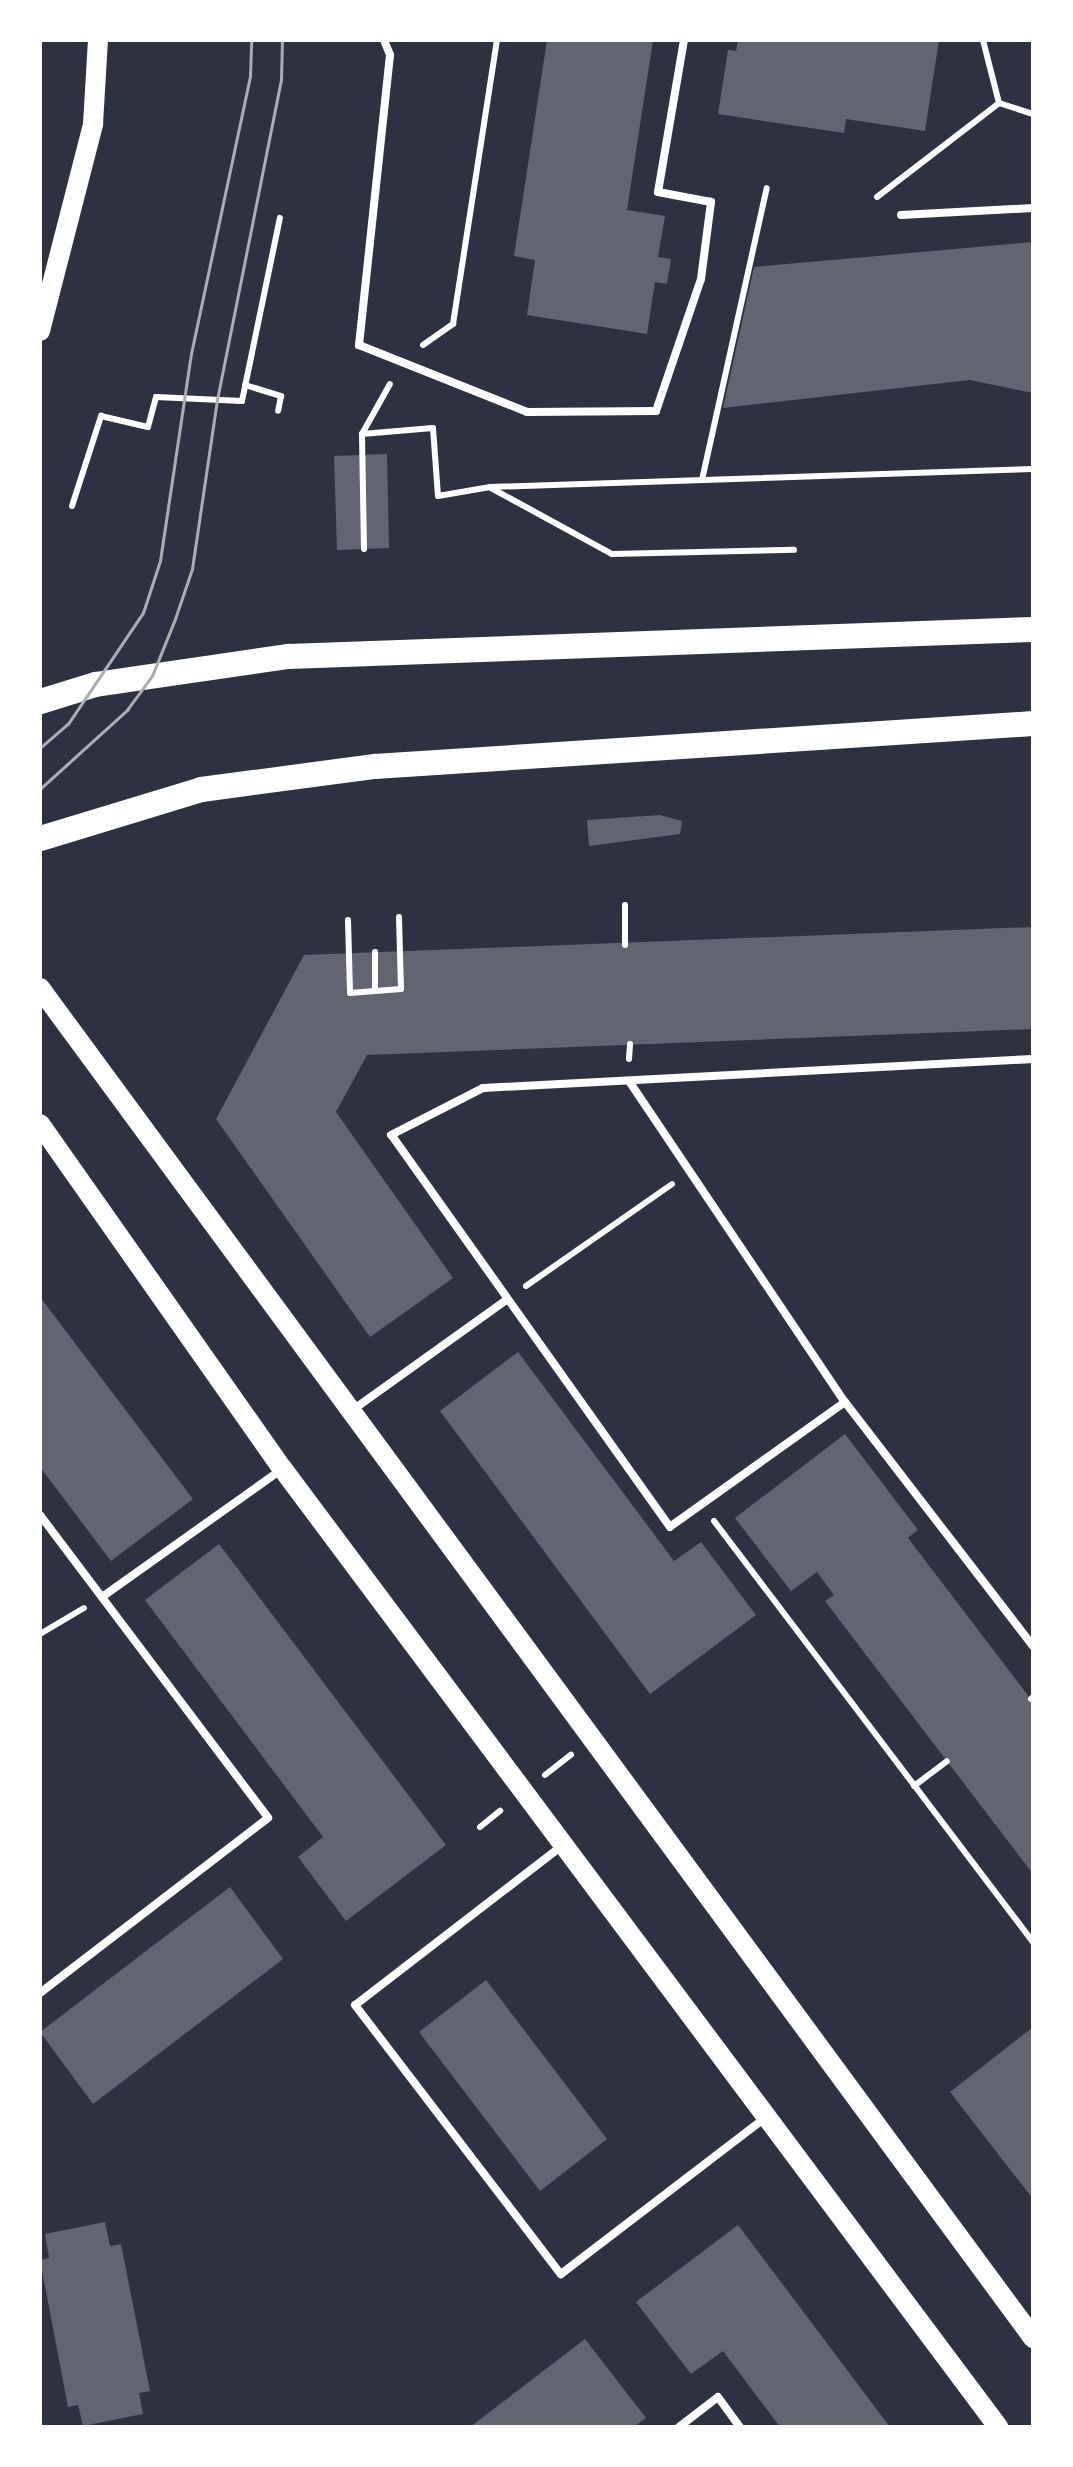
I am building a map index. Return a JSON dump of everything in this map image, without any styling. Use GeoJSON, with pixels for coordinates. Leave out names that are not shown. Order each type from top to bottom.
{"type":"FeatureCollection","features":[{"type":"Feature","properties":{"kind":"main road"},"geometry":{"type":"LineString","coordinates":[[40,331],[93,124],[98,40]]}},
{"type":"Feature","properties":{"kind":"main road"},"geometry":{"type":"LineString","coordinates":[[40,701],[95,684],[288,656],[1033,628]]}},
{"type":"Feature","properties":{"kind":"main road"},"geometry":{"type":"LineString","coordinates":[[40,838],[201,789],[374,766],[1033,724]]}},
{"type":"Feature","properties":{"kind":"main road"},"geometry":{"type":"LineString","coordinates":[[40,988],[1033,2338]]}},
{"type":"Feature","properties":{"kind":"main road"},"geometry":{"type":"LineString","coordinates":[[40,1124],[282,1468],[998,2427]]}},
{"type":"Feature","properties":{"kind":"lane"},"geometry":{"type":"LineString","coordinates":[[384,40],[390,54],[358,345],[526,412],[656,411],[701,278],[711,202],[658,192],[684,40]]}},
{"type":"Feature","properties":{"kind":"lane"},"geometry":{"type":"LineString","coordinates":[[902,216],[1033,208]]}},
{"type":"Feature","properties":{"kind":"lane"},"geometry":{"type":"LineString","coordinates":[[845,1402],[670,1527],[505,1300],[392,1135],[482,1088],[1033,1059]]}},
{"type":"Feature","properties":{"kind":"lane"},"geometry":{"type":"LineString","coordinates":[[629,1080],[687,1173],[845,1402],[1033,1646]]}},
{"type":"Feature","properties":{"kind":"lane"},"geometry":{"type":"LineString","coordinates":[[350,1412],[505,1300]]}},
{"type":"Feature","properties":{"kind":"lane"},"geometry":{"type":"LineString","coordinates":[[102,1598],[282,1468]]}},
{"type":"Feature","properties":{"kind":"lane"},"geometry":{"type":"LineString","coordinates":[[40,1515],[268,1818],[40,1993]]}},
{"type":"Feature","properties":{"kind":"lane"},"geometry":{"type":"LineString","coordinates":[[563,1845],[355,2004],[562,2274],[766,2117]]}},
{"type":"Feature","properties":{"kind":"lane"},"geometry":{"type":"LineString","coordinates":[[679,2427],[718,2397],[740,2427]]}},
{"type":"Feature","properties":{"kind":"path"},"geometry":{"type":"LineString","coordinates":[[364,549],[362,434],[403,360],[453,324],[498,40]]}},
{"type":"Feature","properties":{"kind":"path"},"geometry":{"type":"LineString","coordinates":[[983,40],[999,103]]}},
{"type":"Feature","properties":{"kind":"path"},"geometry":{"type":"LineString","coordinates":[[999,103],[1033,114]]}},
{"type":"Feature","properties":{"kind":"path"},"geometry":{"type":"LineString","coordinates":[[877,196],[999,103]]}},
{"type":"Feature","properties":{"kind":"path"},"geometry":{"type":"LineString","coordinates":[[702,480],[768,188]]}},
{"type":"Feature","properties":{"kind":"path"},"geometry":{"type":"LineString","coordinates":[[72,506],[101,416],[148,428],[156,397],[242,401],[280,218]]}},
{"type":"Feature","properties":{"kind":"path"},"geometry":{"type":"LineString","coordinates":[[246,386],[281,396],[278,410]]}},
{"type":"Feature","properties":{"kind":"path"},"geometry":{"type":"LineString","coordinates":[[362,434],[433,428],[438,496],[490,488],[1033,469]]}},
{"type":"Feature","properties":{"kind":"path"},"geometry":{"type":"LineString","coordinates":[[490,488],[612,554],[794,550]]}},
{"type":"Feature","properties":{"kind":"path"},"geometry":{"type":"LineString","coordinates":[[625,905],[625,945]]}},
{"type":"Feature","properties":{"kind":"path"},"geometry":{"type":"LineString","coordinates":[[348,920],[350,993],[401,989],[399,917]]}},
{"type":"Feature","properties":{"kind":"path"},"geometry":{"type":"LineString","coordinates":[[375,952],[375,990]]}},
{"type":"Feature","properties":{"kind":"path"},"geometry":{"type":"LineString","coordinates":[[505,1300],[687,1173]]}},
{"type":"Feature","properties":{"kind":"path"},"geometry":{"type":"LineString","coordinates":[[701,1504],[1033,1942]]}},
{"type":"Feature","properties":{"kind":"path"},"geometry":{"type":"LineString","coordinates":[[40,1634],[102,1598]]}},
{"type":"Feature","properties":{"kind":"path"},"geometry":{"type":"LineString","coordinates":[[914,1786],[947,1761]]}},
{"type":"Feature","properties":{"kind":"building"},"geometry":{"type":"Polygon","coordinates":[[[547,40],[653,40],[627,210],[665,216],[658,257],[671,259],[667,284],[655,282],[647,334],[527,315],[535,260],[514,256],[547,40]]]}},
{"type":"Feature","properties":{"kind":"building"},"geometry":{"type":"Polygon","coordinates":[[[738,40],[939,40],[925,131],[846,119],[844,133],[718,114],[728,50],[736,51],[738,40]]]}},
{"type":"Feature","properties":{"kind":"building"},"geometry":{"type":"Polygon","coordinates":[[[1033,242],[1033,393],[970,380],[723,408],[754,267],[1033,242]]]}},
{"type":"Feature","properties":{"kind":"building"},"geometry":{"type":"Polygon","coordinates":[[[387,454],[389,548],[337,550],[334,456],[387,454]]]}},
{"type":"Feature","properties":{"kind":"building"},"geometry":{"type":"Polygon","coordinates":[[[660,815],[682,821],[680,834],[589,846],[587,820],[660,815]]]}},
{"type":"Feature","properties":{"kind":"building"},"geometry":{"type":"Polygon","coordinates":[[[1033,927],[1033,1029],[367,1055],[336,1112],[453,1278],[370,1337],[216,1119],[304,955],[1033,927]]]}},
{"type":"Feature","properties":{"kind":"building"},"geometry":{"type":"Polygon","coordinates":[[[40,1297],[193,1499],[111,1561],[40,1467],[40,1297]]]}},
{"type":"Feature","properties":{"kind":"building"},"geometry":{"type":"Polygon","coordinates":[[[518,1352],[674,1561],[701,1542],[756,1615],[650,1694],[440,1411],[518,1352]]]}},
{"type":"Feature","properties":{"kind":"building"},"geometry":{"type":"Polygon","coordinates":[[[845,1434],[918,1530],[908,1538],[1033,1702],[1033,1874],[825,1601],[834,1595],[817,1572],[791,1591],[735,1518],[845,1434]]]}},
{"type":"Feature","properties":{"kind":"building"},"geometry":{"type":"Polygon","coordinates":[[[219,1544],[446,1845],[346,1921],[298,1857],[323,1837],[145,1600],[219,1544]]]}},
{"type":"Feature","properties":{"kind":"building"},"geometry":{"type":"Polygon","coordinates":[[[230,1887],[283,1959],[93,2104],[40,2032],[230,1887]]]}},
{"type":"Feature","properties":{"kind":"building"},"geometry":{"type":"Polygon","coordinates":[[[486,1980],[607,2139],[540,2191],[419,2032],[486,1980]]]}},
{"type":"Feature","properties":{"kind":"building"},"geometry":{"type":"Polygon","coordinates":[[[1033,2027],[1033,2199],[950,2092],[1033,2027]]]}},
{"type":"Feature","properties":{"kind":"building"},"geometry":{"type":"Polygon","coordinates":[[[105,2222],[110,2246],[121,2244],[150,2391],[139,2393],[143,2414],[83,2426],[78,2405],[68,2407],[40,2260],[49,2258],[45,2234],[105,2222]]]}},
{"type":"Feature","properties":{"kind":"building"},"geometry":{"type":"Polygon","coordinates":[[[738,2225],[890,2427],[780,2427],[723,2351],[691,2374],[636,2302],[738,2225]]]}},
{"type":"Feature","properties":{"kind":"building"},"geometry":{"type":"Polygon","coordinates":[[[585,2339],[646,2418],[634,2427],[470,2427],[585,2339]]]}},
{"type":"Feature","properties":{"kind":"tram line"},"geometry":{"type":"LineString","coordinates":[[40,748],[68,724],[143,613],[160,561],[191,354],[250,76],[251,40]]}},
{"type":"Feature","properties":{"kind":"tram line"},"geometry":{"type":"LineString","coordinates":[[40,789],[127,710],[152,676],[192,569],[217,400],[281,80],[282,40]]}}]}
